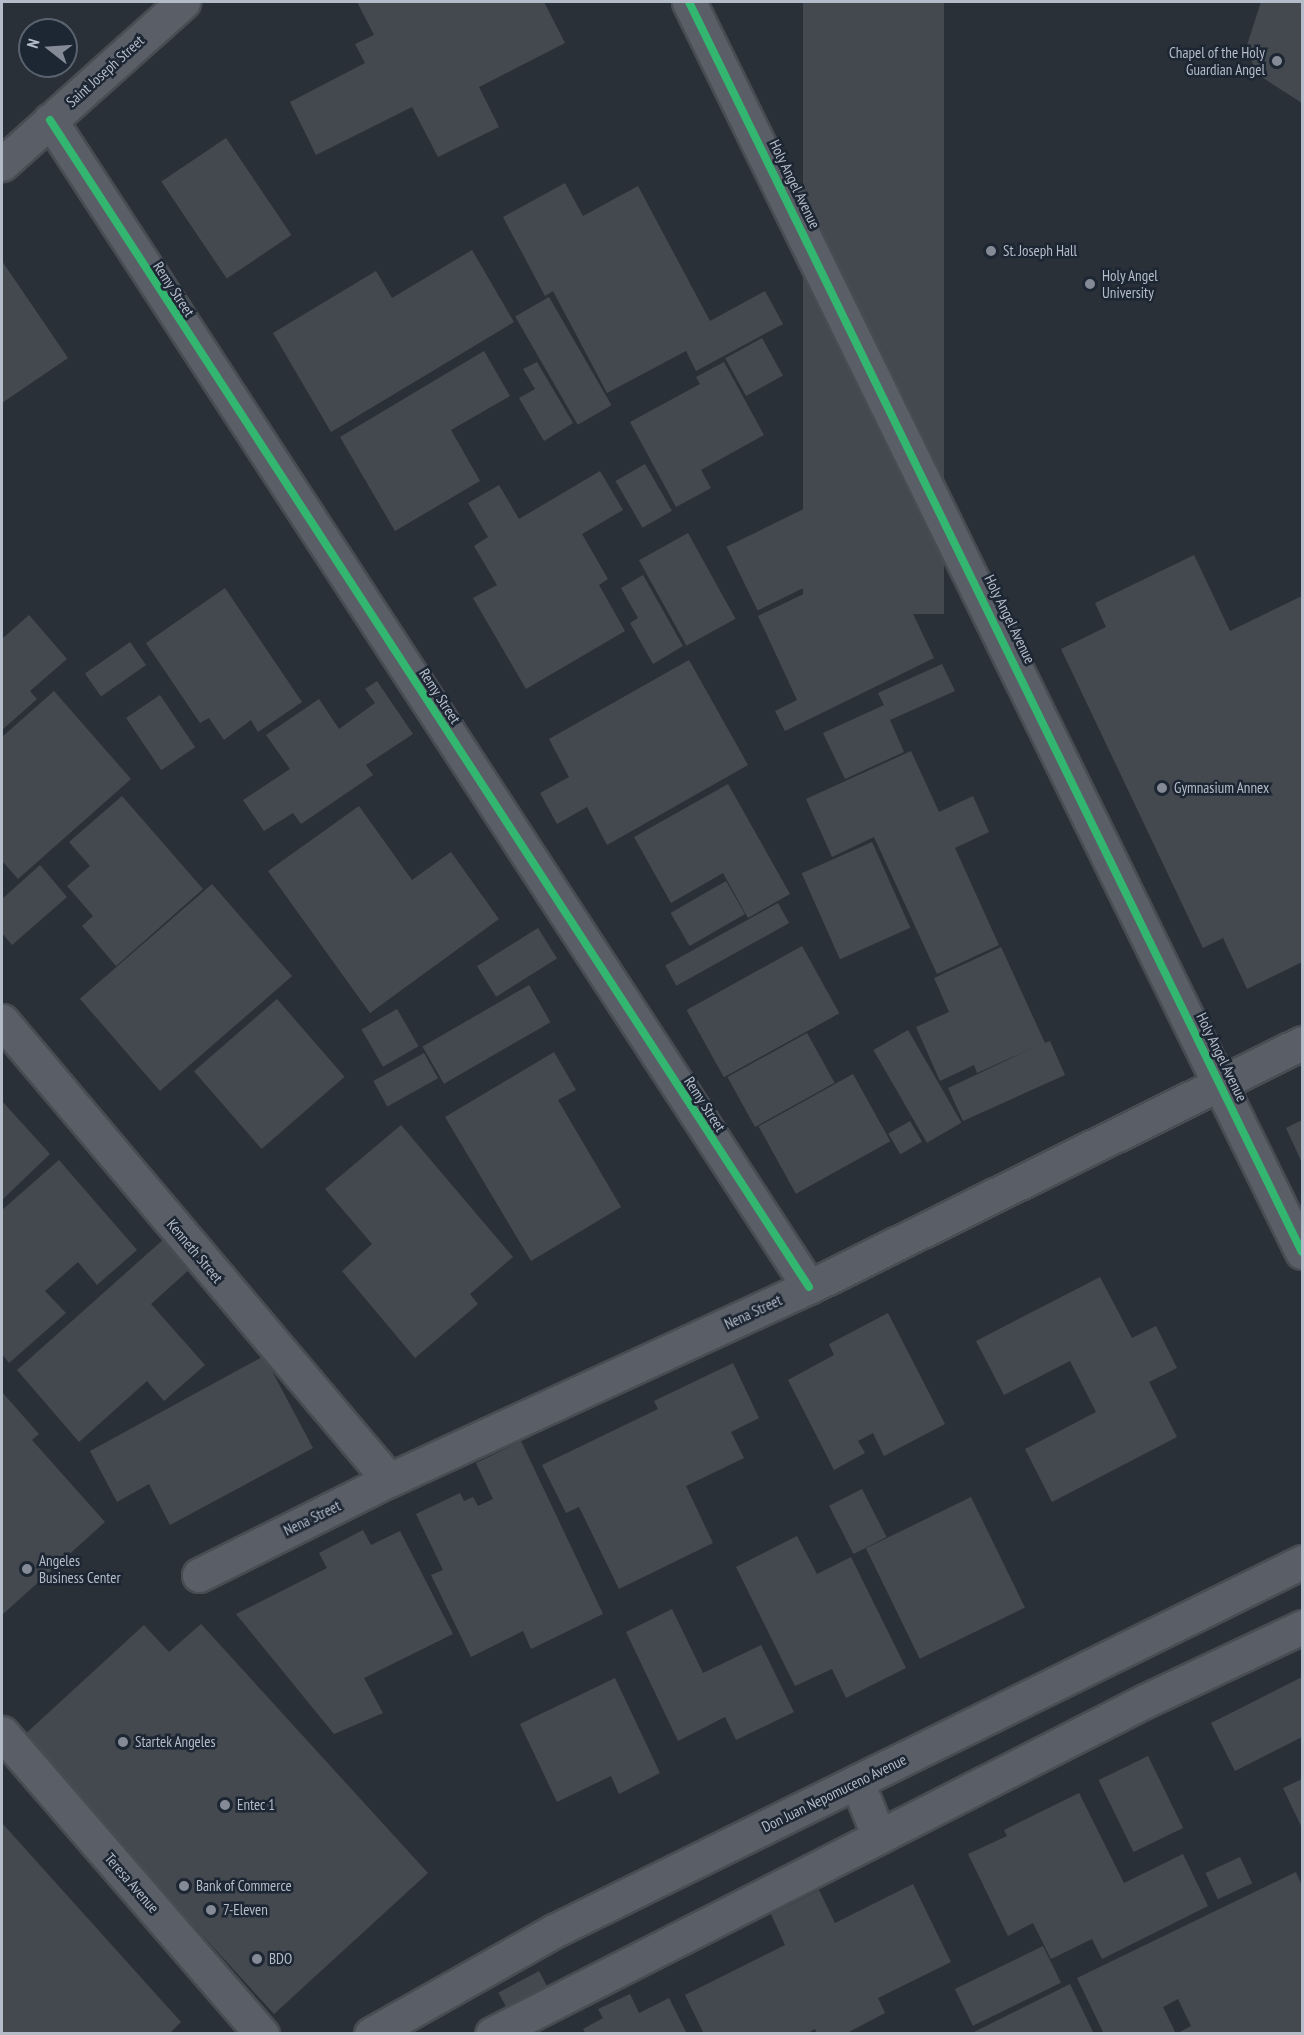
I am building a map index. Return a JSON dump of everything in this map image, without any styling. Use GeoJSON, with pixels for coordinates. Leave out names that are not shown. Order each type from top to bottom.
{"type":"FeatureCollection","features":[{"type":"Feature","properties":{"kind":"street","name":"Saint Joseph Street"},"geometry":{"type":"LineString","coordinates":[[2,164],[183,2]]}},
{"type":"Feature","properties":{"kind":"street","name":"Holy Angel Avenue"},"geometry":{"type":"LineString","coordinates":[[689,2],[1302,1252]]}},
{"type":"Feature","properties":{"kind":"street","name":"Remy Street"},"geometry":{"type":"LineString","coordinates":[[50,120],[809,1287]]}},
{"type":"Feature","properties":{"kind":"street","name":"Kenneth Street"},"geometry":{"type":"LineString","coordinates":[[2,1021],[388,1480]]}},
{"type":"Feature","properties":{"kind":"street","name":"Nena Street"},"geometry":{"type":"LineString","coordinates":[[199,1575],[388,1480],[809,1287],[1302,1042]]}},
{"type":"Feature","properties":{"kind":"street","name":"Don Juan Nepomuceno Avenue"},"geometry":{"type":"LineString","coordinates":[[371,2034],[554,1931],[1302,1562]]}},
{"type":"Feature","properties":{"kind":"street"},"geometry":{"type":"LineString","coordinates":[[492,2034],[1145,1701],[1302,1627]]}},
{"type":"Feature","properties":{"kind":"street","name":"Teresa Avenue"},"geometry":{"type":"LineString","coordinates":[[2,1733],[262,2034]]}},
{"type":"Feature","properties":{"kind":"street"},"geometry":{"type":"LineString","coordinates":[[857,1782],[879,1837]]}},
{"type":"Feature","properties":{"kind":"building"},"geometry":{"type":"Polygon","coordinates":[[[357,2],[544,2],[565,43],[479,87],[499,127],[438,157],[412,107],[316,155],[290,102],[365,63],[355,44],[374,35],[357,2]]]}},
{"type":"Feature","properties":{"kind":"building"},"geometry":{"type":"Polygon","coordinates":[[[803,2],[944,2],[944,614],[803,614],[803,2]]]}},
{"type":"Feature","properties":{"kind":"building","name":"Chapel of the Holy Guardian Angel"},"geometry":{"type":"Polygon","coordinates":[[[1261,2],[1302,2],[1302,103],[1257,74],[1246,48],[1261,2]]]}},
{"type":"Feature","properties":{"kind":"building"},"geometry":{"type":"Polygon","coordinates":[[[226,138],[291,235],[227,279],[161,182],[226,138]]]}},
{"type":"Feature","properties":{"kind":"building"},"geometry":{"type":"Polygon","coordinates":[[[565,183],[583,216],[638,186],[710,321],[765,291],[783,324],[696,371],[686,351],[607,393],[553,291],[545,296],[503,217],[565,183]]]}},
{"type":"Feature","properties":{"kind":"building"},"geometry":{"type":"Polygon","coordinates":[[[472,250],[514,322],[331,432],[273,333],[376,271],[392,298],[472,250]]]}},
{"type":"Feature","properties":{"kind":"building"},"geometry":{"type":"Polygon","coordinates":[[[2,261],[68,358],[2,403],[2,261]]]}},
{"type":"Feature","properties":{"kind":"building"},"geometry":{"type":"Polygon","coordinates":[[[549,297],[612,405],[578,425],[515,316],[549,297]]]}},
{"type":"Feature","properties":{"kind":"building"},"geometry":{"type":"Polygon","coordinates":[[[762,338],[783,376],[746,396],[725,358],[762,338]]]}},
{"type":"Feature","properties":{"kind":"building"},"geometry":{"type":"Polygon","coordinates":[[[484,351],[510,396],[451,430],[480,481],[395,531],[340,437],[484,351]]]}},
{"type":"Feature","properties":{"kind":"building"},"geometry":{"type":"Polygon","coordinates":[[[537,362],[573,423],[544,441],[519,398],[535,389],[523,369],[537,362]]]}},
{"type":"Feature","properties":{"kind":"building"},"geometry":{"type":"Polygon","coordinates":[[[724,362],[764,435],[701,470],[711,488],[676,507],[630,422],[700,384],[696,377],[724,362]]]}},
{"type":"Feature","properties":{"kind":"building"},"geometry":{"type":"Polygon","coordinates":[[[645,464],[672,511],[643,528],[616,481],[645,464]]]}},
{"type":"Feature","properties":{"kind":"building"},"geometry":{"type":"Polygon","coordinates":[[[600,471],[623,510],[582,534],[608,579],[599,585],[625,631],[526,689],[473,598],[497,585],[474,546],[488,537],[468,503],[499,485],[519,519],[600,471]]]}},
{"type":"Feature","properties":{"kind":"building"},"geometry":{"type":"Polygon","coordinates":[[[855,484],[886,548],[758,611],[726,547],[855,484]]]}},
{"type":"Feature","properties":{"kind":"building"},"geometry":{"type":"Polygon","coordinates":[[[688,533],[736,619],[687,646],[639,560],[688,533]]]}},
{"type":"Feature","properties":{"kind":"building"},"geometry":{"type":"Polygon","coordinates":[[[885,555],[934,658],[785,731],[775,711],[797,700],[758,616],[885,555]]]}},
{"type":"Feature","properties":{"kind":"building"},"geometry":{"type":"Polygon","coordinates":[[[1194,555],[1230,631],[1302,596],[1302,962],[1247,989],[1223,938],[1203,948],[1061,649],[1106,627],[1095,603],[1194,555]]]}},
{"type":"Feature","properties":{"kind":"building"},"geometry":{"type":"Polygon","coordinates":[[[643,575],[683,646],[653,664],[630,623],[638,618],[621,588],[643,575]]]}},
{"type":"Feature","properties":{"kind":"building"},"geometry":{"type":"Polygon","coordinates":[[[225,588],[302,702],[258,732],[251,720],[224,740],[209,718],[200,723],[146,643],[225,588]]]}},
{"type":"Feature","properties":{"kind":"building"},"geometry":{"type":"Polygon","coordinates":[[[29,615],[67,659],[30,691],[37,699],[2,730],[2,639],[29,615]]]}},
{"type":"Feature","properties":{"kind":"building"},"geometry":{"type":"Polygon","coordinates":[[[130,642],[146,665],[101,696],[85,674],[130,642]]]}},
{"type":"Feature","properties":{"kind":"building"},"geometry":{"type":"Polygon","coordinates":[[[689,660],[748,765],[607,845],[587,807],[557,824],[540,793],[569,777],[549,739],[689,660]]]}},
{"type":"Feature","properties":{"kind":"building"},"geometry":{"type":"Polygon","coordinates":[[[942,664],[955,691],[890,720],[904,752],[845,779],[823,733],[884,705],[878,693],[942,664]]]}},
{"type":"Feature","properties":{"kind":"building"},"geometry":{"type":"Polygon","coordinates":[[[377,681],[413,734],[366,765],[373,775],[301,824],[293,813],[264,831],[243,800],[290,769],[266,735],[319,699],[339,729],[375,703],[365,689],[377,681]]]}},
{"type":"Feature","properties":{"kind":"building"},"geometry":{"type":"Polygon","coordinates":[[[54,691],[131,779],[18,879],[2,861],[2,737],[54,691]]]}},
{"type":"Feature","properties":{"kind":"building"},"geometry":{"type":"Polygon","coordinates":[[[160,695],[195,747],[161,770],[126,718],[160,695]]]}},
{"type":"Feature","properties":{"kind":"building"},"geometry":{"type":"Polygon","coordinates":[[[911,751],[939,812],[973,796],[989,832],[955,848],[999,945],[937,974],[874,837],[832,857],[806,799],[911,751]]]}},
{"type":"Feature","properties":{"kind":"building"},"geometry":{"type":"Polygon","coordinates":[[[728,784],[790,894],[748,918],[723,873],[671,903],[634,837],[728,784]]]}},
{"type":"Feature","properties":{"kind":"building"},"geometry":{"type":"Polygon","coordinates":[[[122,796],[203,889],[116,966],[82,926],[93,916],[67,886],[90,866],[69,842],[122,796]]]}},
{"type":"Feature","properties":{"kind":"building"},"geometry":{"type":"Polygon","coordinates":[[[359,806],[412,880],[451,852],[499,919],[370,1013],[268,871],[359,806]]]}},
{"type":"Feature","properties":{"kind":"building"},"geometry":{"type":"Polygon","coordinates":[[[872,842],[910,928],[840,959],[802,873],[872,842]]]}},
{"type":"Feature","properties":{"kind":"building"},"geometry":{"type":"Polygon","coordinates":[[[40,865],[67,897],[12,945],[2,933],[2,899],[40,865]]]}},
{"type":"Feature","properties":{"kind":"building"},"geometry":{"type":"Polygon","coordinates":[[[726,881],[745,914],[690,946],[671,913],[726,881]]]}},
{"type":"Feature","properties":{"kind":"building"},"geometry":{"type":"Polygon","coordinates":[[[212,884],[292,976],[160,1091],[80,999],[212,884]]]}},
{"type":"Feature","properties":{"kind":"building"},"geometry":{"type":"Polygon","coordinates":[[[778,903],[789,923],[676,986],[665,966],[778,903]]]}},
{"type":"Feature","properties":{"kind":"building"},"geometry":{"type":"Polygon","coordinates":[[[538,928],[557,959],[496,997],[477,966],[538,928]]]}},
{"type":"Feature","properties":{"kind":"building"},"geometry":{"type":"Polygon","coordinates":[[[802,946],[839,1013],[724,1077],[687,1010],[802,946]]]}},
{"type":"Feature","properties":{"kind":"building"},"geometry":{"type":"Polygon","coordinates":[[[1001,947],[1045,1043],[1050,1041],[1065,1075],[963,1121],[948,1088],[1039,1045],[977,1073],[974,1065],[940,1081],[916,1027],[949,1012],[934,978],[1001,947]]]}},
{"type":"Feature","properties":{"kind":"building"},"geometry":{"type":"Polygon","coordinates":[[[529,985],[550,1022],[444,1084],[422,1046],[529,985]]]}},
{"type":"Feature","properties":{"kind":"building"},"geometry":{"type":"Polygon","coordinates":[[[277,999],[345,1077],[262,1149],[194,1071],[277,999]]]}},
{"type":"Feature","properties":{"kind":"building"},"geometry":{"type":"Polygon","coordinates":[[[397,1009],[418,1046],[383,1067],[361,1030],[397,1009]]]}},
{"type":"Feature","properties":{"kind":"building"},"geometry":{"type":"Polygon","coordinates":[[[908,1030],[962,1123],[927,1143],[873,1050],[908,1030]]]}},
{"type":"Feature","properties":{"kind":"building"},"geometry":{"type":"Polygon","coordinates":[[[807,1033],[835,1083],[755,1127],[727,1077],[807,1033]]]}},
{"type":"Feature","properties":{"kind":"building"},"geometry":{"type":"Polygon","coordinates":[[[554,1052],[576,1090],[558,1100],[621,1207],[531,1261],[445,1117],[554,1052]]]}},
{"type":"Feature","properties":{"kind":"building"},"geometry":{"type":"Polygon","coordinates":[[[424,1053],[438,1078],[387,1106],[373,1081],[424,1053]]]}},
{"type":"Feature","properties":{"kind":"building"},"geometry":{"type":"Polygon","coordinates":[[[853,1074],[890,1141],[796,1194],[759,1126],[853,1074]]]}},
{"type":"Feature","properties":{"kind":"building"},"geometry":{"type":"Polygon","coordinates":[[[2,1101],[50,1154],[2,1200],[2,1101]]]}},
{"type":"Feature","properties":{"kind":"building"},"geometry":{"type":"Polygon","coordinates":[[[1302,1120],[1302,1163],[1286,1128],[1302,1120]]]}},
{"type":"Feature","properties":{"kind":"building"},"geometry":{"type":"Polygon","coordinates":[[[910,1121],[922,1142],[900,1154],[888,1134],[910,1121]]]}},
{"type":"Feature","properties":{"kind":"building"},"geometry":{"type":"Polygon","coordinates":[[[401,1125],[513,1257],[470,1294],[478,1304],[415,1358],[342,1271],[372,1244],[325,1189],[401,1125]]]}},
{"type":"Feature","properties":{"kind":"building"},"geometry":{"type":"Polygon","coordinates":[[[59,1160],[137,1250],[97,1285],[78,1262],[45,1291],[66,1313],[9,1363],[2,1354],[2,1210],[59,1160]]]}},
{"type":"Feature","properties":{"kind":"building"},"geometry":{"type":"Polygon","coordinates":[[[165,1238],[191,1268],[151,1304],[205,1365],[164,1401],[147,1381],[79,1442],[17,1370],[165,1238]]]}},
{"type":"Feature","properties":{"kind":"building"},"geometry":{"type":"Polygon","coordinates":[[[1100,1277],[1132,1338],[1156,1326],[1177,1368],[1149,1382],[1177,1437],[1052,1502],[1025,1449],[1096,1412],[1070,1361],[1004,1395],[976,1341],[1100,1277]]]}},
{"type":"Feature","properties":{"kind":"building"},"geometry":{"type":"Polygon","coordinates":[[[888,1313],[945,1424],[884,1456],[873,1433],[858,1441],[865,1453],[834,1470],[788,1380],[834,1355],[829,1344],[888,1313]]]}},
{"type":"Feature","properties":{"kind":"building"},"geometry":{"type":"Polygon","coordinates":[[[264,1356],[313,1448],[170,1525],[149,1484],[117,1502],[90,1451],[264,1356]]]}},
{"type":"Feature","properties":{"kind":"building"},"geometry":{"type":"Polygon","coordinates":[[[733,1363],[759,1418],[731,1432],[744,1458],[686,1486],[713,1543],[619,1589],[579,1507],[566,1513],[542,1465],[658,1409],[654,1401],[733,1363]]]}},
{"type":"Feature","properties":{"kind":"building","name":"Angeles Business Center"},"geometry":{"type":"Polygon","coordinates":[[[2,1392],[39,1434],[32,1440],[105,1522],[2,1615],[2,1392]]]}},
{"type":"Feature","properties":{"kind":"building"},"geometry":{"type":"Polygon","coordinates":[[[521,1441],[603,1614],[531,1649],[523,1631],[471,1657],[431,1575],[443,1570],[416,1514],[460,1493],[464,1501],[473,1497],[478,1506],[493,1499],[476,1463],[521,1441]]]}},
{"type":"Feature","properties":{"kind":"building"},"geometry":{"type":"Polygon","coordinates":[[[862,1489],[887,1537],[854,1554],[829,1506],[862,1489]]]}},
{"type":"Feature","properties":{"kind":"building"},"geometry":{"type":"Polygon","coordinates":[[[971,1497],[1025,1608],[920,1659],[866,1548],[971,1497]]]}},
{"type":"Feature","properties":{"kind":"building"},"geometry":{"type":"Polygon","coordinates":[[[363,1530],[371,1545],[400,1531],[453,1634],[364,1678],[383,1713],[334,1734],[236,1614],[327,1568],[319,1553],[363,1530]]]}},
{"type":"Feature","properties":{"kind":"building"},"geometry":{"type":"Polygon","coordinates":[[[797,1536],[817,1574],[851,1557],[906,1668],[846,1698],[832,1669],[795,1686],[736,1567],[797,1536]]]}},
{"type":"Feature","properties":{"kind":"building"},"geometry":{"type":"Polygon","coordinates":[[[672,1609],[703,1673],[761,1645],[794,1712],[736,1740],[725,1717],[678,1741],[626,1632],[672,1609]]]}},
{"type":"Feature","properties":{"kind":"building","name":"Entec 1"},"geometry":{"type":"Polygon","coordinates":[[[201,1624],[428,1873],[274,2014],[22,1737],[144,1625],[169,1652],[201,1624]]]}},
{"type":"Feature","properties":{"kind":"building"},"geometry":{"type":"Polygon","coordinates":[[[1302,1677],[1302,1737],[1235,1771],[1211,1723],[1302,1677]]]}},
{"type":"Feature","properties":{"kind":"building"},"geometry":{"type":"Polygon","coordinates":[[[615,1678],[660,1773],[619,1794],[611,1776],[557,1802],[520,1724],[615,1678]]]}},
{"type":"Feature","properties":{"kind":"building"},"geometry":{"type":"Polygon","coordinates":[[[1148,1756],[1183,1828],[1134,1852],[1099,1780],[1148,1756]]]}},
{"type":"Feature","properties":{"kind":"building"},"geometry":{"type":"Polygon","coordinates":[[[1302,1779],[1302,1828],[1283,1788],[1302,1779]]]}},
{"type":"Feature","properties":{"kind":"building"},"geometry":{"type":"Polygon","coordinates":[[[1079,1793],[1124,1883],[1183,1854],[1208,1906],[1102,1959],[1092,1939],[1051,1959],[1033,1923],[1008,1936],[968,1854],[1007,1836],[1004,1830],[1079,1793]]]}},
{"type":"Feature","properties":{"kind":"building"},"geometry":{"type":"Polygon","coordinates":[[[2,1823],[181,2022],[169,2034],[2,2034],[2,1823]]]}},
{"type":"Feature","properties":{"kind":"building"},"geometry":{"type":"Polygon","coordinates":[[[1240,1857],[1252,1883],[1218,1899],[1206,1873],[1240,1857]]]}},
{"type":"Feature","properties":{"kind":"building"},"geometry":{"type":"Polygon","coordinates":[[[1296,1872],[1302,1886],[1302,2034],[1104,2034],[1077,1978],[1296,1872]],[[1178,1999],[1163,2007],[1176,2034],[1191,2026],[1178,1999]]]}},
{"type":"Feature","properties":{"kind":"building"},"geometry":{"type":"Polygon","coordinates":[[[913,1884],[951,1962],[878,1998],[885,2013],[845,2034],[817,2034],[815,2029],[806,2034],[704,2034],[685,1995],[785,1945],[771,1914],[819,1890],[835,1923],[913,1884]]]}},
{"type":"Feature","properties":{"kind":"building"},"geometry":{"type":"Polygon","coordinates":[[[1043,1946],[1061,1983],[973,2026],[955,1989],[1043,1946]]]}},
{"type":"Feature","properties":{"kind":"building"},"geometry":{"type":"Polygon","coordinates":[[[539,1971],[547,1986],[506,2008],[498,1993],[539,1971]]]}},
{"type":"Feature","properties":{"kind":"building"},"geometry":{"type":"Polygon","coordinates":[[[1070,1984],[1094,2034],[970,2034],[1070,1984]]]}},
{"type":"Feature","properties":{"kind":"building"},"geometry":{"type":"Polygon","coordinates":[[[630,1994],[639,2013],[669,1998],[687,2034],[586,2034],[583,2029],[603,2018],[598,2009],[630,1994]]]}},
{"type":"Feature","properties":{"kind":"cycle path"},"geometry":{"type":"LineString","coordinates":[[689,2],[1302,1252]]}},
{"type":"Feature","properties":{"kind":"cycle path"},"geometry":{"type":"LineString","coordinates":[[50,120],[809,1287]]}},
{"type":"Feature","properties":{"kind":"place","name":"Chapel of the Holy Guardian Angel"},"geometry":{"type":"Point","coordinates":[1277,61]}},
{"type":"Feature","properties":{"kind":"place","name":"St. Joseph Hall"},"geometry":{"type":"Point","coordinates":[991,251]}},
{"type":"Feature","properties":{"kind":"place","name":"Holy Angel University"},"geometry":{"type":"Point","coordinates":[1090,284]}},
{"type":"Feature","properties":{"kind":"place","name":"Gymnasium Annex"},"geometry":{"type":"Point","coordinates":[1162,788]}},
{"type":"Feature","properties":{"kind":"place","name":"Angeles Business Center"},"geometry":{"type":"Point","coordinates":[27,1569]}},
{"type":"Feature","properties":{"kind":"place","name":"Startek Angeles"},"geometry":{"type":"Point","coordinates":[123,1742]}},
{"type":"Feature","properties":{"kind":"place","name":"Entec 1"},"geometry":{"type":"Point","coordinates":[225,1805]}},
{"type":"Feature","properties":{"kind":"place","name":"Bank of Commerce"},"geometry":{"type":"Point","coordinates":[184,1886]}},
{"type":"Feature","properties":{"kind":"place","name":"7-Eleven"},"geometry":{"type":"Point","coordinates":[211,1910]}},
{"type":"Feature","properties":{"kind":"place","name":"BDO"},"geometry":{"type":"Point","coordinates":[257,1959]}}]}
